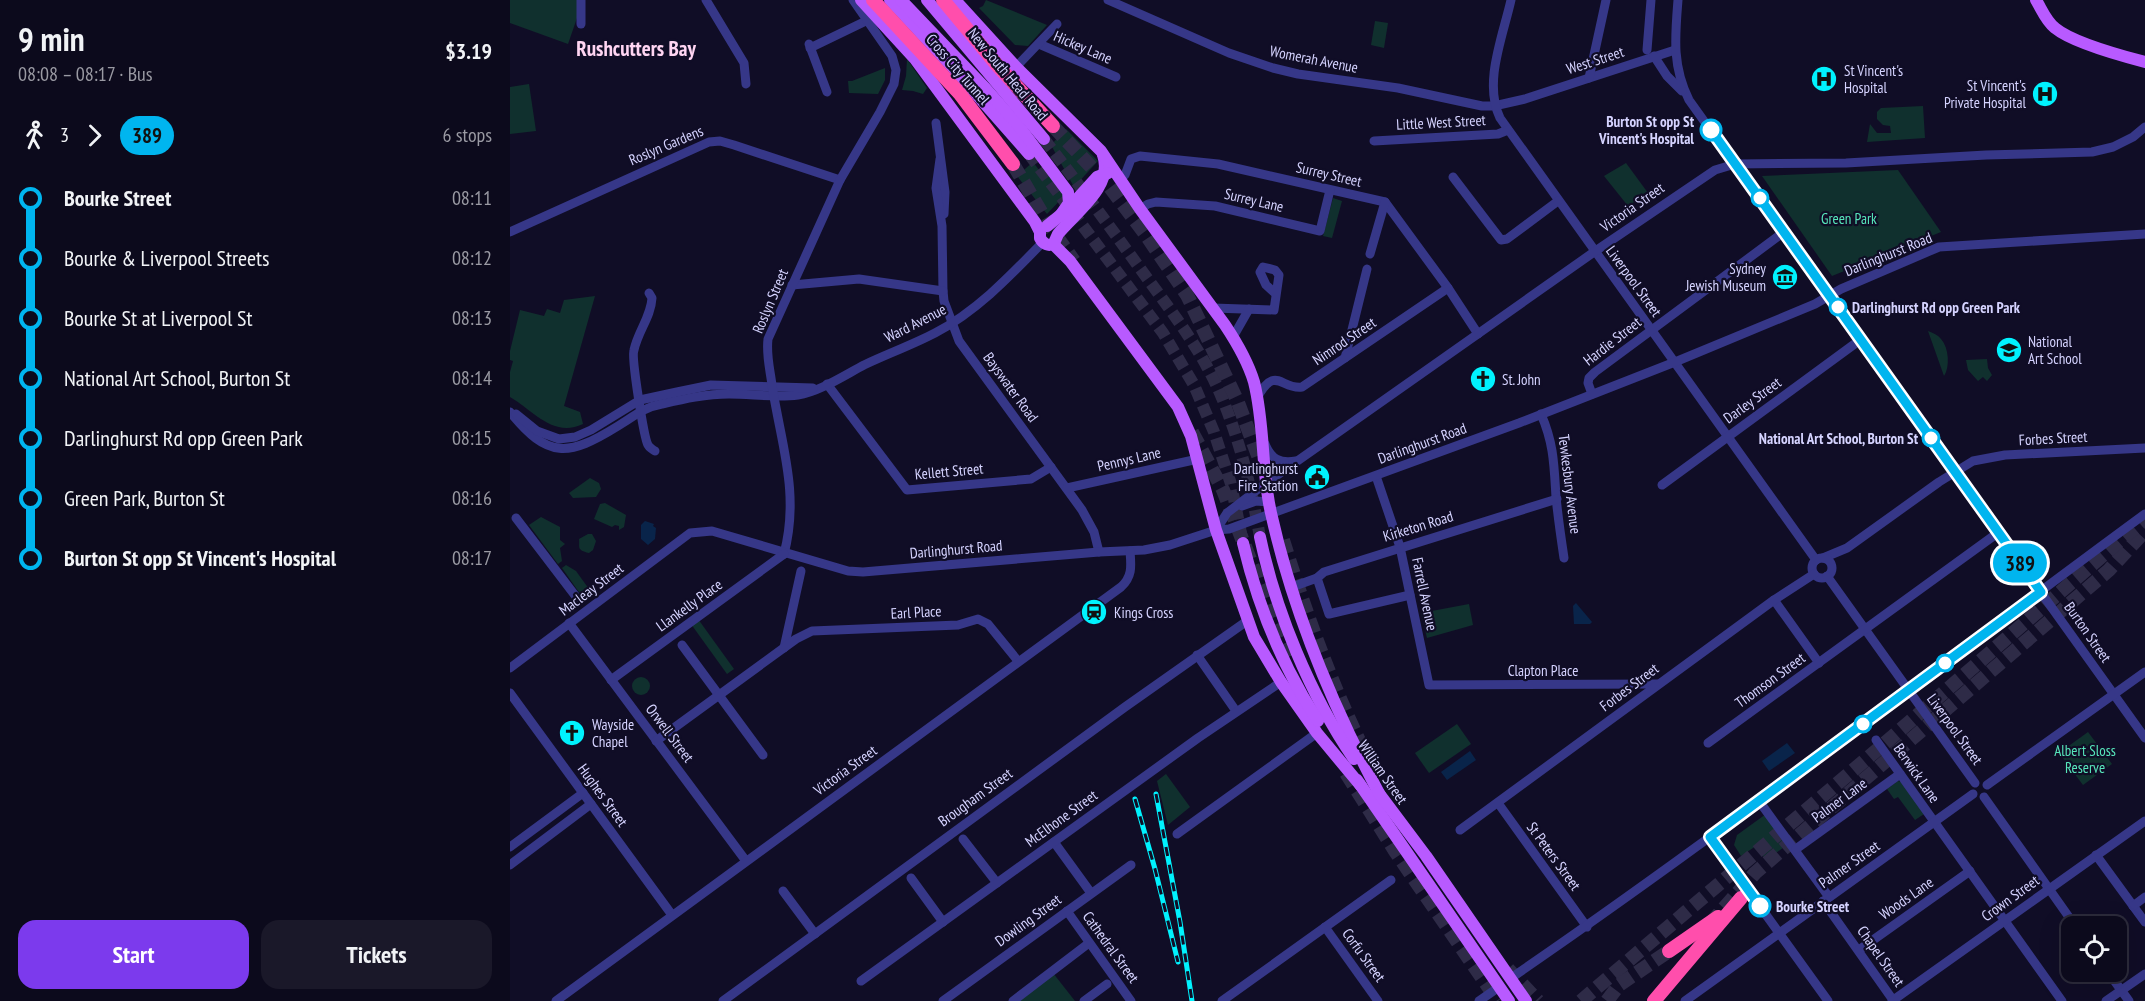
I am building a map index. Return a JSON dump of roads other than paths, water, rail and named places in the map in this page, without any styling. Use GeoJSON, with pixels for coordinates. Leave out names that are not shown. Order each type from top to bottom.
{"type":"FeatureCollection","features":[{"type":"Feature","properties":{"kind":"highway","name":"Cross City Tunnel"},"geometry":{"type":"LineString","coordinates":[[873,0],[960,94],[1013,164]]}},
{"type":"Feature","properties":{"kind":"highway"},"geometry":{"type":"LineString","coordinates":[[943,0],[997,65],[1053,126]]}},
{"type":"Feature","properties":{"kind":"highway"},"geometry":{"type":"LineString","coordinates":[[1654,1001],[1739,901],[1669,951]]}},
{"type":"Feature","properties":{"kind":"main road"},"geometry":{"type":"LineString","coordinates":[[861,0],[915,59],[1035,222],[1070,261],[1170,394],[1186,423],[1247,621],[1258,645],[1317,733],[1361,786]]}},
{"type":"Feature","properties":{"kind":"main road"},"geometry":{"type":"LineString","coordinates":[[890,0],[956,70],[1029,154]]}},
{"type":"Feature","properties":{"kind":"main road"},"geometry":{"type":"LineString","coordinates":[[901,0],[1018,125],[1068,192],[1069,203],[1048,236]]}},
{"type":"Feature","properties":{"kind":"main road","name":"New South Head Road"},"geometry":{"type":"LineString","coordinates":[[927,0],[1044,139]]}},
{"type":"Feature","properties":{"kind":"main road"},"geometry":{"type":"LineString","coordinates":[[955,0],[1016,67],[1101,151],[1233,337],[1249,369],[1257,398],[1270,508],[1292,587],[1314,652],[1339,712],[1382,796]]}},
{"type":"Feature","properties":{"kind":"main road"},"geometry":{"type":"LineString","coordinates":[[2036,0],[2051,23],[2064,34],[2122,56],[2145,62]]}},
{"type":"Feature","properties":{"kind":"main road"},"geometry":{"type":"LineString","coordinates":[[1048,236],[1097,190],[1103,181],[1105,163],[1101,151]]}},
{"type":"Feature","properties":{"kind":"main road"},"geometry":{"type":"LineString","coordinates":[[1060,216],[1097,177],[1105,173],[1121,178]]}},
{"type":"Feature","properties":{"kind":"main road"},"geometry":{"type":"LineString","coordinates":[[1097,190],[1121,178]]}},
{"type":"Feature","properties":{"kind":"main road","name":"William Street"},"geometry":{"type":"LineString","coordinates":[[1260,537],[1278,605],[1306,671],[1340,737],[1526,1001]]}},
{"type":"Feature","properties":{"kind":"main road","name":"William Street"},"geometry":{"type":"LineString","coordinates":[[1243,543],[1258,598],[1285,663],[1310,709],[1509,1001]]}},
{"type":"Feature","properties":{"kind":"main road"},"geometry":{"type":"LineString","coordinates":[[1485,941],[1502,979],[1499,987]]}},
{"type":"Feature","properties":{"kind":"street"},"geometry":{"type":"LineString","coordinates":[[582,0],[582,24]]}},
{"type":"Feature","properties":{"kind":"street"},"geometry":{"type":"LineString","coordinates":[[706,0],[744,63],[746,84]]}},
{"type":"Feature","properties":{"kind":"street"},"geometry":{"type":"LineString","coordinates":[[827,92],[810,46],[868,20],[853,0]]}},
{"type":"Feature","properties":{"kind":"street","name":"Womerah Avenue"},"geometry":{"type":"LineString","coordinates":[[1108,0],[1229,52],[1273,68],[1298,74],[1398,88],[1482,106],[1494,106],[1525,99]]}},
{"type":"Feature","properties":{"kind":"street"},"geometry":{"type":"LineString","coordinates":[[1494,106],[1494,75],[1511,0]]}},
{"type":"Feature","properties":{"kind":"street"},"geometry":{"type":"LineString","coordinates":[[1589,78],[1606,0]]}},
{"type":"Feature","properties":{"kind":"street"},"geometry":{"type":"LineString","coordinates":[[1651,0],[1651,53],[1667,76],[1689,100]]}},
{"type":"Feature","properties":{"kind":"street","name":"Burton Street"},"geometry":{"type":"LineString","coordinates":[[1678,0],[1675,50],[1678,74],[1689,100],[2145,738]]}},
{"type":"Feature","properties":{"kind":"street","name":"Roslyn Street"},"geometry":{"type":"LineString","coordinates":[[784,554],[788,534],[791,486],[766,350],[768,339],[840,180],[893,89],[896,70],[888,48],[868,20]]}},
{"type":"Feature","properties":{"kind":"street"},"geometry":{"type":"LineString","coordinates":[[1016,67],[1057,24]]}},
{"type":"Feature","properties":{"kind":"street","name":"Hickey Lane"},"geometry":{"type":"LineString","coordinates":[[1039,44],[1116,77]]}},
{"type":"Feature","properties":{"kind":"street","name":"West Street"},"geometry":{"type":"LineString","coordinates":[[1525,99],[1589,78],[1651,53],[1675,50]]}},
{"type":"Feature","properties":{"kind":"street","name":"Liverpool Street"},"geometry":{"type":"LineString","coordinates":[[1494,106],[1508,130],[1594,252],[1727,436],[1820,559]]}},
{"type":"Feature","properties":{"kind":"street","name":"Bayswater Road"},"geometry":{"type":"LineString","coordinates":[[936,123],[940,159],[936,188],[942,226],[944,302],[959,341],[1067,488],[1091,526],[1099,552]]}},
{"type":"Feature","properties":{"kind":"street","name":"Victoria Street"},"geometry":{"type":"LineString","coordinates":[[1218,525],[1227,513],[1266,483],[1594,252],[1715,170],[1735,164],[1846,163],[2092,152],[2113,147],[2133,137],[2145,127]]}},
{"type":"Feature","properties":{"kind":"street","name":"Little West Street"},"geometry":{"type":"LineString","coordinates":[[1374,141],[1498,134],[1508,130]]}},
{"type":"Feature","properties":{"kind":"street","name":"Roslyn Gardens"},"geometry":{"type":"LineString","coordinates":[[510,232],[709,142],[720,141],[734,145],[840,180]]}},
{"type":"Feature","properties":{"kind":"street","name":"Surrey Street"},"geometry":{"type":"LineString","coordinates":[[1121,178],[1125,175],[1131,159],[1140,156],[1218,164],[1385,202]]}},
{"type":"Feature","properties":{"kind":"street"},"geometry":{"type":"LineString","coordinates":[[1454,177],[1501,240],[1507,239],[1558,201]]}},
{"type":"Feature","properties":{"kind":"street","name":"Surrey Lane"},"geometry":{"type":"LineString","coordinates":[[1140,209],[1156,202],[1215,206],[1320,231],[1330,190]]}},
{"type":"Feature","properties":{"kind":"street"},"geometry":{"type":"LineString","coordinates":[[1370,254],[1385,202]]}},
{"type":"Feature","properties":{"kind":"street"},"geometry":{"type":"LineString","coordinates":[[1385,202],[1448,288],[1478,334]]}},
{"type":"Feature","properties":{"kind":"street","name":"Hardie Street"},"geometry":{"type":"LineString","coordinates":[[1593,394],[1588,378],[1784,232]]}},
{"type":"Feature","properties":{"kind":"street","name":"Darlinghurst Road"},"geometry":{"type":"LineString","coordinates":[[690,533],[712,531],[848,572],[1158,548],[1218,525],[1229,529],[1270,508],[1376,476],[1593,394],[1815,304],[1840,289],[1939,247],[2145,234]]}},
{"type":"Feature","properties":{"kind":"street","name":"Ward Avenue"},"geometry":{"type":"LineString","coordinates":[[510,411],[537,431],[559,439],[575,437],[591,430],[640,400],[711,386],[800,395],[936,332],[952,322],[1006,281],[1048,236]]}},
{"type":"Feature","properties":{"kind":"street"},"geometry":{"type":"LineString","coordinates":[[1346,358],[1367,268]]}},
{"type":"Feature","properties":{"kind":"street"},"geometry":{"type":"LineString","coordinates":[[792,285],[859,279],[943,291]]}},
{"type":"Feature","properties":{"kind":"street","name":"Nimrod Street"},"geometry":{"type":"LineString","coordinates":[[1257,398],[1270,382],[1281,381],[1302,388],[1448,288]]}},
{"type":"Feature","properties":{"kind":"street"},"geometry":{"type":"LineString","coordinates":[[649,293],[652,298],[650,314],[632,357],[640,400],[639,411],[648,445],[655,451]]}},
{"type":"Feature","properties":{"kind":"street"},"geometry":{"type":"LineString","coordinates":[[1213,308],[1274,310],[1276,294]]}},
{"type":"Feature","properties":{"kind":"street"},"geometry":{"type":"LineString","coordinates":[[1233,337],[1249,309]]}},
{"type":"Feature","properties":{"kind":"street","name":"Darley Street"},"geometry":{"type":"LineString","coordinates":[[1662,485],[1860,340]]}},
{"type":"Feature","properties":{"kind":"street","name":"Kellett Street"},"geometry":{"type":"LineString","coordinates":[[827,384],[907,490],[1031,479],[1051,467]]}},
{"type":"Feature","properties":{"kind":"street","name":"Ward Avenue"},"geometry":{"type":"LineString","coordinates":[[510,411],[536,440],[548,447],[561,450],[590,442],[639,411],[660,404],[708,395],[773,392]]}},
{"type":"Feature","properties":{"kind":"street","name":"Tewkesbury Avenue"},"geometry":{"type":"LineString","coordinates":[[1541,414],[1551,437],[1564,558]]}},
{"type":"Feature","properties":{"kind":"street"},"geometry":{"type":"LineString","coordinates":[[1261,433],[1274,459],[1287,463],[1299,460]]}},
{"type":"Feature","properties":{"kind":"street","name":"Forbes Street"},"geometry":{"type":"LineString","coordinates":[[1820,559],[1847,548],[1955,471],[1973,461],[1989,457],[2145,448]]}},
{"type":"Feature","properties":{"kind":"street","name":"Pennys Lane"},"geometry":{"type":"LineString","coordinates":[[1067,488],[1198,459]]}},
{"type":"Feature","properties":{"kind":"street","name":"Farrell Avenue"},"geometry":{"type":"LineString","coordinates":[[1376,476],[1400,547],[1429,685]]}},
{"type":"Feature","properties":{"kind":"street","name":"Kirketon Road"},"geometry":{"type":"LineString","coordinates":[[1292,587],[1317,578],[1324,572],[1557,499]]}},
{"type":"Feature","properties":{"kind":"street"},"geometry":{"type":"LineString","coordinates":[[1218,525],[1252,501],[1270,508]]}},
{"type":"Feature","properties":{"kind":"street"},"geometry":{"type":"LineString","coordinates":[[1510,978],[1587,927],[2145,514]]}},
{"type":"Feature","properties":{"kind":"street"},"geometry":{"type":"LineString","coordinates":[[516,518],[577,598]]}},
{"type":"Feature","properties":{"kind":"street"},"geometry":{"type":"LineString","coordinates":[[1866,630],[1999,532]]}},
{"type":"Feature","properties":{"kind":"street","name":"Macleay Street"},"geometry":{"type":"LineString","coordinates":[[510,668],[690,533]]}},
{"type":"Feature","properties":{"kind":"street","name":"Forbes Street"},"geometry":{"type":"LineString","coordinates":[[1829,573],[1847,548]]}},
{"type":"Feature","properties":{"kind":"street","name":"Victoria Street"},"geometry":{"type":"LineString","coordinates":[[556,1001],[1125,584],[1131,573],[1130,551]]}},
{"type":"Feature","properties":{"kind":"street","name":"Llankelly Place"},"geometry":{"type":"LineString","coordinates":[[611,680],[784,554]]}},
{"type":"Feature","properties":{"kind":"street"},"geometry":{"type":"LineString","coordinates":[[1820,559],[1829,561],[1829,573],[1820,577],[1814,574],[1812,566],[1820,559]]}},
{"type":"Feature","properties":{"kind":"street"},"geometry":{"type":"LineString","coordinates":[[656,741],[784,648],[801,571]]}},
{"type":"Feature","properties":{"kind":"street","name":"Liverpool Street"},"geometry":{"type":"LineString","coordinates":[[1829,573],[1866,630],[1975,783]]}},
{"type":"Feature","properties":{"kind":"street","name":"Forbes Street"},"geometry":{"type":"LineString","coordinates":[[1462,829],[1657,684],[1814,574]]}},
{"type":"Feature","properties":{"kind":"street"},"geometry":{"type":"LineString","coordinates":[[1317,578],[1329,614],[1410,595]]}},
{"type":"Feature","properties":{"kind":"street"},"geometry":{"type":"LineString","coordinates":[[1774,600],[1819,663]]}},
{"type":"Feature","properties":{"kind":"street","name":"Earl Place"},"geometry":{"type":"LineString","coordinates":[[784,648],[805,633],[818,630],[958,625],[978,619],[988,624],[1018,661]]}},
{"type":"Feature","properties":{"kind":"street","name":"Brougham Street"},"geometry":{"type":"LineString","coordinates":[[723,1001],[1197,655],[1247,621]]}},
{"type":"Feature","properties":{"kind":"street","name":"Orwell Street"},"geometry":{"type":"LineString","coordinates":[[570,623],[746,861]]}},
{"type":"Feature","properties":{"kind":"street","name":"Thomson Street"},"geometry":{"type":"LineString","coordinates":[[1708,743],[1866,630]]}},
{"type":"Feature","properties":{"kind":"street"},"geometry":{"type":"LineString","coordinates":[[682,645],[763,755]]}},
{"type":"Feature","properties":{"kind":"street"},"geometry":{"type":"LineString","coordinates":[[1197,655],[1236,711]]}},
{"type":"Feature","properties":{"kind":"street"},"geometry":{"type":"LineString","coordinates":[[1987,785],[2145,672]]}},
{"type":"Feature","properties":{"kind":"street","name":"McElhone Street"},"geometry":{"type":"LineString","coordinates":[[861,981],[1236,711],[1281,682]]}},
{"type":"Feature","properties":{"kind":"street","name":"Clapton Place"},"geometry":{"type":"LineString","coordinates":[[1429,685],[1657,684]]}},
{"type":"Feature","properties":{"kind":"street","name":"Hughes Street"},"geometry":{"type":"LineString","coordinates":[[510,693],[672,915]]}},
{"type":"Feature","properties":{"kind":"street"},"geometry":{"type":"LineString","coordinates":[[1178,834],[1317,733]]}},
{"type":"Feature","properties":{"kind":"street","name":"Berwick Lane"},"geometry":{"type":"LineString","coordinates":[[1876,740],[2062,1001]]}},
{"type":"Feature","properties":{"kind":"street","name":"Palmer Lane"},"geometry":{"type":"LineString","coordinates":[[1796,849],[1900,774]]}},
{"type":"Feature","properties":{"kind":"street"},"geometry":{"type":"LineString","coordinates":[[1984,797],[1977,797],[1973,794],[1972,789],[1975,783],[1983,782],[1987,785]]}},
{"type":"Feature","properties":{"kind":"street"},"geometry":{"type":"LineString","coordinates":[[1984,797],[1988,792],[1987,785]]}},
{"type":"Feature","properties":{"kind":"street"},"geometry":{"type":"LineString","coordinates":[[510,847],[583,793]]}},
{"type":"Feature","properties":{"kind":"street","name":"Palmer Street"},"geometry":{"type":"LineString","coordinates":[[1685,1001],[1973,794]]}},
{"type":"Feature","properties":{"kind":"street"},"geometry":{"type":"LineString","coordinates":[[1984,797],[2068,916]]}},
{"type":"Feature","properties":{"kind":"street","name":"Chapel Street"},"geometry":{"type":"LineString","coordinates":[[1759,801],[1796,849],[1893,1000]]}},
{"type":"Feature","properties":{"kind":"street","name":"St Peters Street"},"geometry":{"type":"LineString","coordinates":[[1498,803],[1587,927]]}},
{"type":"Feature","properties":{"kind":"street"},"geometry":{"type":"LineString","coordinates":[[510,865],[591,804]]}},
{"type":"Feature","properties":{"kind":"street","name":"Crown Street"},"geometry":{"type":"LineString","coordinates":[[1893,1000],[2145,820]]}},
{"type":"Feature","properties":{"kind":"street"},"geometry":{"type":"LineString","coordinates":[[1710,837],[1828,1001]]}},
{"type":"Feature","properties":{"kind":"street"},"geometry":{"type":"LineString","coordinates":[[963,839],[997,883]]}},
{"type":"Feature","properties":{"kind":"street"},"geometry":{"type":"LineString","coordinates":[[1054,842],[1091,893]]}},
{"type":"Feature","properties":{"kind":"street"},"geometry":{"type":"LineString","coordinates":[[2096,855],[2145,922]]}},
{"type":"Feature","properties":{"kind":"street","name":"Dowling Street"},"geometry":{"type":"LineString","coordinates":[[943,1001],[1131,865]]}},
{"type":"Feature","properties":{"kind":"street","name":"Woods Lane"},"geometry":{"type":"LineString","coordinates":[[1859,950],[1970,871]]}},
{"type":"Feature","properties":{"kind":"street"},"geometry":{"type":"LineString","coordinates":[[911,878],[943,922]]}},
{"type":"Feature","properties":{"kind":"street"},"geometry":{"type":"LineString","coordinates":[[1222,1001],[1392,880]]}},
{"type":"Feature","properties":{"kind":"street"},"geometry":{"type":"LineString","coordinates":[[783,891],[814,934]]}},
{"type":"Feature","properties":{"kind":"street"},"geometry":{"type":"LineString","coordinates":[[2133,906],[2145,897]]}},
{"type":"Feature","properties":{"kind":"street","name":"Cathedral Street"},"geometry":{"type":"LineString","coordinates":[[1066,911],[1131,1001]]}},
{"type":"Feature","properties":{"kind":"street","name":"Corfu Street"},"geometry":{"type":"LineString","coordinates":[[1324,927],[1378,1001]]}},
{"type":"Feature","properties":{"kind":"street"},"geometry":{"type":"LineString","coordinates":[[1013,1001],[1089,943]]}},
{"type":"Feature","properties":{"kind":"street"},"geometry":{"type":"LineString","coordinates":[[2106,1001],[2145,974]]}},
{"type":"Feature","properties":{"kind":"street"},"geometry":{"type":"LineString","coordinates":[[2115,982],[2129,1001]]}},
{"type":"Feature","properties":{"kind":"street"},"geometry":{"type":"LineString","coordinates":[[1084,1001],[1107,984]]}},
{"type":"Feature","properties":{"kind":"street"},"geometry":{"type":"LineString","coordinates":[[1479,1001],[1499,987]]}},
{"type":"Feature","properties":{"kind":"water"},"geometry":{"type":"Polygon","coordinates":[[[645,521],[654,524],[656,528],[655,539],[648,545],[641,539],[641,525],[645,521]]]}},
{"type":"Feature","properties":{"kind":"water"},"geometry":{"type":"Polygon","coordinates":[[[1576,603],[1592,622],[1590,624],[1574,624],[1573,606],[1576,603]]]}},
{"type":"Feature","properties":{"kind":"water"},"geometry":{"type":"Polygon","coordinates":[[[1787,743],[1795,753],[1769,771],[1762,761],[1787,743]]]}},
{"type":"Feature","properties":{"kind":"water"},"geometry":{"type":"Polygon","coordinates":[[[1470,751],[1476,760],[1447,780],[1441,772],[1470,751]]]}},
{"type":"Feature","properties":{"kind":"tunnel"},"geometry":{"type":"LineString","coordinates":[[1053,126],[1109,186],[1187,295],[1237,400],[1262,466]]}},
{"type":"Feature","properties":{"kind":"tunnel"},"geometry":{"type":"LineString","coordinates":[[1044,139],[1172,312],[1212,376],[1239,446],[1260,537]]}},
{"type":"Feature","properties":{"kind":"tunnel"},"geometry":{"type":"LineString","coordinates":[[1029,154],[1163,333],[1194,385],[1214,432],[1231,484],[1243,543]]}},
{"type":"Feature","properties":{"kind":"tunnel"},"geometry":{"type":"LineString","coordinates":[[1013,164],[1050,227],[1074,261]]}},
{"type":"Feature","properties":{"kind":"tunnel"},"geometry":{"type":"LineString","coordinates":[[1192,432],[1223,490],[1288,657]]}},
{"type":"Feature","properties":{"kind":"tunnel"},"geometry":{"type":"LineString","coordinates":[[1581,1001],[2145,519]]}},
{"type":"Feature","properties":{"kind":"tunnel"},"geometry":{"type":"LineString","coordinates":[[1710,924],[1755,873],[2109,570],[2145,531]]}},
{"type":"Feature","properties":{"kind":"tunnel"},"geometry":{"type":"LineString","coordinates":[[1283,540],[1320,650],[1367,757]]}},
{"type":"Feature","properties":{"kind":"tunnel"},"geometry":{"type":"LineString","coordinates":[[1346,773],[1395,851],[1498,1001]]}},
{"type":"Feature","properties":{"kind":"tunnel"},"geometry":{"type":"LineString","coordinates":[[1607,1001],[1619,985],[1669,951]]}},
{"type":"Feature","properties":{"kind":"tunnel"},"geometry":{"type":"LineString","coordinates":[[1508,969],[1538,1001]]}},
{"type":"Feature","properties":{"kind":"railway"},"geometry":{"type":"LineString","coordinates":[[1156,794],[1192,1001]]}},
{"type":"Feature","properties":{"kind":"railway"},"geometry":{"type":"LineString","coordinates":[[1135,799],[1178,962]]}},
{"type":"Feature","properties":{"kind":"place","name":"St Vincent's Hospital"},"geometry":{"type":"Point","coordinates":[1824,79]}},
{"type":"Feature","properties":{"kind":"place","name":"St Vincent's Private Hospital"},"geometry":{"type":"Point","coordinates":[2045,94]}},
{"type":"Feature","properties":{"kind":"place","name":"Burton St opp St Vincent's Hospital"},"geometry":{"type":"Point","coordinates":[1711,130]}},
{"type":"Feature","properties":{"kind":"place","name":"Sydney Jewish Museum"},"geometry":{"type":"Point","coordinates":[1785,277]}},
{"type":"Feature","properties":{"kind":"place","name":"Darlinghurst Rd opp Green Park"},"geometry":{"type":"Point","coordinates":[1838,307]}},
{"type":"Feature","properties":{"kind":"place","name":"National Art School"},"geometry":{"type":"Point","coordinates":[2009,350]}},
{"type":"Feature","properties":{"kind":"place","name":"St. John"},"geometry":{"type":"Point","coordinates":[1483,379]}},
{"type":"Feature","properties":{"kind":"place","name":"National Art School, Burton St"},"geometry":{"type":"Point","coordinates":[1931,438]}},
{"type":"Feature","properties":{"kind":"place","name":"Darlinghurst Fire Station"},"geometry":{"type":"Point","coordinates":[1317,477]}},
{"type":"Feature","properties":{"kind":"place","name":"Kings Cross"},"geometry":{"type":"Point","coordinates":[1094,612]}},
{"type":"Feature","properties":{"kind":"place","name":"Wayside Chapel"},"geometry":{"type":"Point","coordinates":[572,733]}},
{"type":"Feature","properties":{"kind":"place","name":"Bourke Street"},"geometry":{"type":"Point","coordinates":[1760,906]}},
{"type":"Feature","properties":{"kind":"district","name":"Rushcutters Bay"},"geometry":{"type":"Point","coordinates":[636,48]}},
{"type":"Feature","properties":{"kind":"park label","name":"Green Park"},"geometry":{"type":"Point","coordinates":[1849,218]}},
{"type":"Feature","properties":{"kind":"park label","name":"Albert Sloss Reserve"},"geometry":{"type":"Point","coordinates":[2085,758]}}]}
